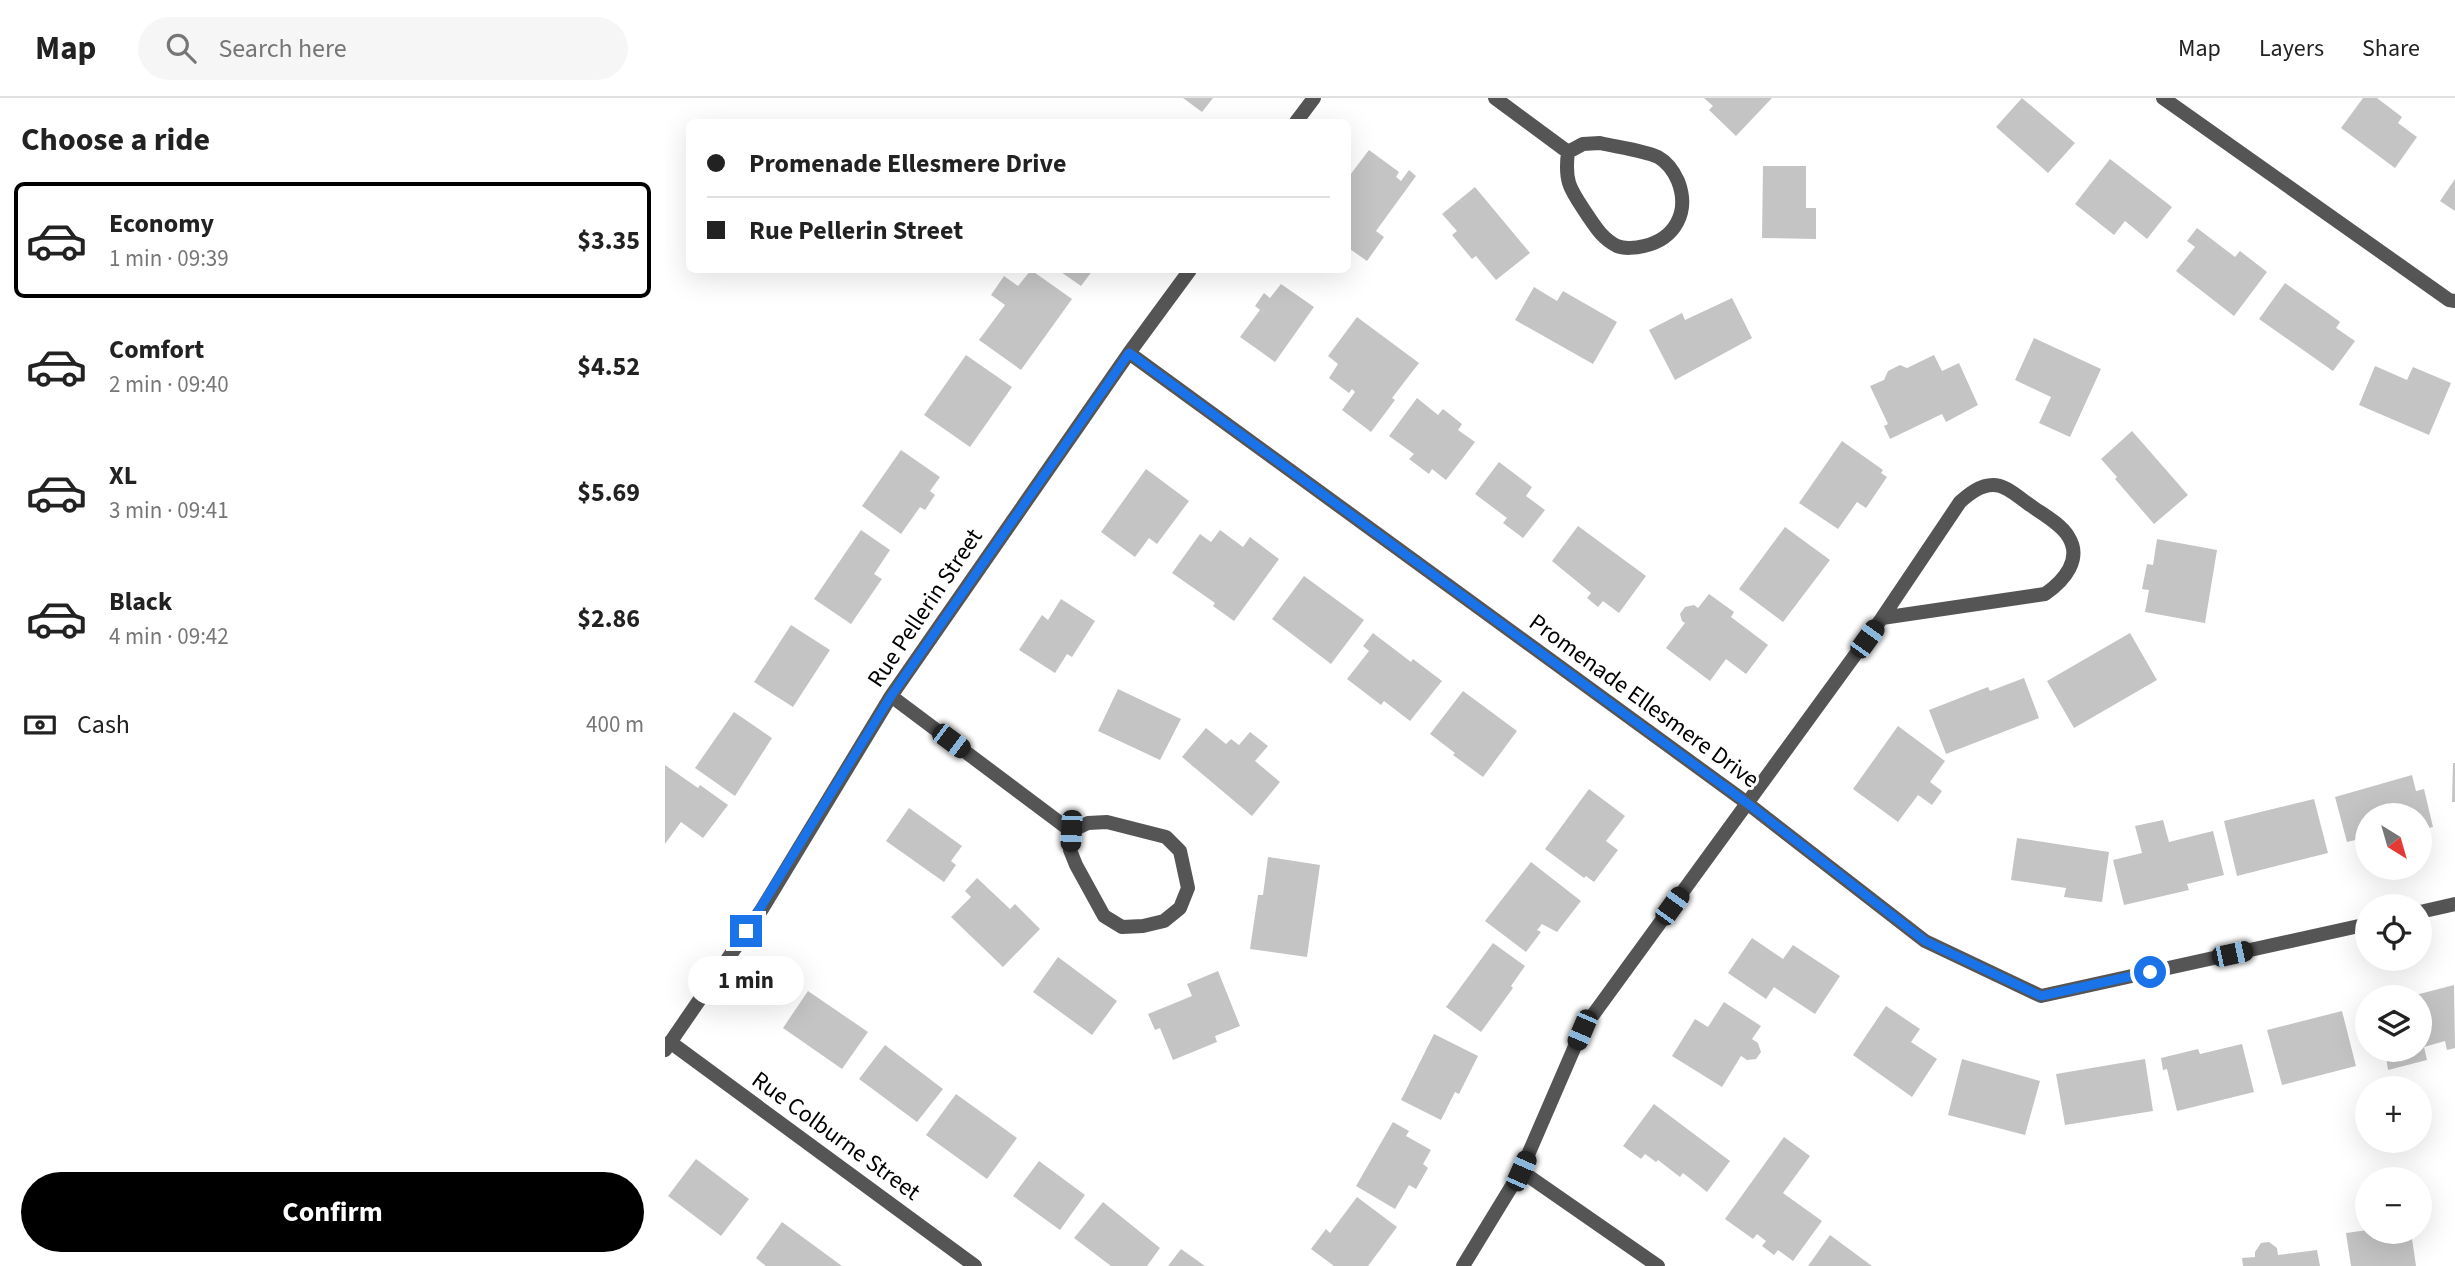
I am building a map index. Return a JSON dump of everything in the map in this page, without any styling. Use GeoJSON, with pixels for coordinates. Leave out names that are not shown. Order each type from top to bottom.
{"type":"FeatureCollection","features":[{"type":"Feature","properties":{"kind":"street"},"geometry":{"type":"LineString","coordinates":[[1298,119],[1314,98]]}},
{"type":"Feature","properties":{"kind":"street"},"geometry":{"type":"LineString","coordinates":[[1495,98],[1568,152]]}},
{"type":"Feature","properties":{"kind":"street"},"geometry":{"type":"LineString","coordinates":[[2163,98],[2449,300],[2455,301]]}},
{"type":"Feature","properties":{"kind":"street"},"geometry":{"type":"LineString","coordinates":[[1583,144],[1600,144],[1658,157],[1674,172],[1682,191],[1682,210],[1674,229],[1659,243],[1638,247],[1619,247],[1600,235],[1570,189],[1565,173],[1568,152],[1583,144]]}},
{"type":"Feature","properties":{"kind":"street","name":"Rue Pellerin Street"},"geometry":{"type":"LineString","coordinates":[[668,1046],[762,909],[891,696],[1187,273]]}},
{"type":"Feature","properties":{"kind":"street","name":"Promenade Ellesmere Drive"},"geometry":{"type":"LineString","coordinates":[[1129,353],[1747,803],[1925,941],[2041,996],[2355,927]]}},
{"type":"Feature","properties":{"kind":"street"},"geometry":{"type":"LineString","coordinates":[[1463,1266],[1521,1171],[1582,1030],[1882,618],[1960,502],[1969,493],[1980,488],[1993,485],[2007,489],[2068,536],[2074,559],[2059,584],[2045,594],[1882,618]]}},
{"type":"Feature","properties":{"kind":"street"},"geometry":{"type":"LineString","coordinates":[[891,696],[1071,831]]}},
{"type":"Feature","properties":{"kind":"street"},"geometry":{"type":"LineString","coordinates":[[1107,822],[1166,837],[1180,851],[1186,869],[1188,887],[1180,908],[1164,921],[1143,926],[1122,927],[1104,916],[1070,850],[1071,831],[1087,823],[1107,822]]}},
{"type":"Feature","properties":{"kind":"street"},"geometry":{"type":"LineString","coordinates":[[2432,909],[2455,904]]}},
{"type":"Feature","properties":{"kind":"street","name":"Rue Colburne Street"},"geometry":{"type":"LineString","coordinates":[[668,1046],[975,1266]]}},
{"type":"Feature","properties":{"kind":"street"},"geometry":{"type":"LineString","coordinates":[[1521,1171],[1657,1266]]}},
{"type":"Feature","properties":{"kind":"building"},"geometry":{"type":"Polygon","coordinates":[[[1183,98],[1213,98],[1202,112],[1183,98]]]}},
{"type":"Feature","properties":{"kind":"building"},"geometry":{"type":"Polygon","coordinates":[[[1704,98],[1772,98],[1736,136],[1709,110],[1713,106],[1704,98]]]}},
{"type":"Feature","properties":{"kind":"building"},"geometry":{"type":"Polygon","coordinates":[[[2022,98],[2075,143],[2048,173],[1996,127],[2022,98]]]}},
{"type":"Feature","properties":{"kind":"building"},"geometry":{"type":"Polygon","coordinates":[[[2363,98],[2377,98],[2402,117],[2398,123],[2417,137],[2395,168],[2341,128],[2363,98]]]}},
{"type":"Feature","properties":{"kind":"building"},"geometry":{"type":"Polygon","coordinates":[[[1369,150],[1399,172],[1396,177],[1401,181],[1409,170],[1416,176],[1376,231],[1384,237],[1367,261],[1351,250],[1351,174],[1369,150]]]}},
{"type":"Feature","properties":{"kind":"building"},"geometry":{"type":"Polygon","coordinates":[[[2110,159],[2172,207],[2147,239],[2125,221],[2114,235],[2075,204],[2110,159]]]}},
{"type":"Feature","properties":{"kind":"building"},"geometry":{"type":"Polygon","coordinates":[[[1763,166],[1806,166],[1806,208],[1816,208],[1816,239],[1762,238],[1763,166]]]}},
{"type":"Feature","properties":{"kind":"building"},"geometry":{"type":"Polygon","coordinates":[[[2455,179],[2455,211],[2440,201],[2455,179]]]}},
{"type":"Feature","properties":{"kind":"building"},"geometry":{"type":"Polygon","coordinates":[[[1475,187],[1530,253],[1496,280],[1476,256],[1472,259],[1452,235],[1457,231],[1442,214],[1475,187]]]}},
{"type":"Feature","properties":{"kind":"building"},"geometry":{"type":"Polygon","coordinates":[[[2197,228],[2235,257],[2240,251],[2267,272],[2234,316],[2176,271],[2195,247],[2187,241],[2197,228]]]}},
{"type":"Feature","properties":{"kind":"building"},"geometry":{"type":"Polygon","coordinates":[[[1029,273],[1035,273],[1072,299],[1021,370],[979,340],[1005,305],[991,295],[1004,276],[1018,286],[1029,273]]]}},
{"type":"Feature","properties":{"kind":"building"},"geometry":{"type":"Polygon","coordinates":[[[1062,273],[1091,273],[1081,286],[1062,273]]]}},
{"type":"Feature","properties":{"kind":"building"},"geometry":{"type":"Polygon","coordinates":[[[2285,283],[2339,321],[2336,328],[2355,341],[2333,371],[2259,319],[2285,283]]]}},
{"type":"Feature","properties":{"kind":"building"},"geometry":{"type":"Polygon","coordinates":[[[1281,284],[1314,307],[1275,362],[1240,337],[1260,310],[1255,306],[1264,293],[1270,298],[1281,284]]]}},
{"type":"Feature","properties":{"kind":"building"},"geometry":{"type":"Polygon","coordinates":[[[1534,287],[1557,301],[1563,291],[1617,322],[1593,364],[1515,320],[1534,287]]]}},
{"type":"Feature","properties":{"kind":"building"},"geometry":{"type":"Polygon","coordinates":[[[1732,298],[1752,338],[1675,380],[1649,330],[1682,313],[1685,320],[1732,298]]]}},
{"type":"Feature","properties":{"kind":"building"},"geometry":{"type":"Polygon","coordinates":[[[1357,317],[1419,363],[1392,398],[1395,400],[1371,432],[1342,410],[1355,392],[1352,389],[1349,393],[1329,378],[1338,364],[1328,356],[1357,317]]]}},
{"type":"Feature","properties":{"kind":"building"},"geometry":{"type":"Polygon","coordinates":[[[2034,338],[2101,369],[2070,437],[2039,423],[2051,397],[2015,380],[2034,338]]]}},
{"type":"Feature","properties":{"kind":"building"},"geometry":{"type":"Polygon","coordinates":[[[966,355],[1012,387],[970,447],[924,415],[966,355]]]}},
{"type":"Feature","properties":{"kind":"building"},"geometry":{"type":"Polygon","coordinates":[[[1934,355],[1942,371],[1959,363],[1978,405],[1946,422],[1942,414],[1890,439],[1884,426],[1888,424],[1870,386],[1884,380],[1888,371],[1900,365],[1907,368],[1934,355]]]}},
{"type":"Feature","properties":{"kind":"building"},"geometry":{"type":"Polygon","coordinates":[[[2375,366],[2407,380],[2413,367],[2451,383],[2429,435],[2359,405],[2375,366]]]}},
{"type":"Feature","properties":{"kind":"building"},"geometry":{"type":"Polygon","coordinates":[[[1417,398],[1438,415],[1443,409],[1462,424],[1458,430],[1475,442],[1446,480],[1432,469],[1429,474],[1409,459],[1414,454],[1389,436],[1417,398]]]}},
{"type":"Feature","properties":{"kind":"building"},"geometry":{"type":"Polygon","coordinates":[[[2132,431],[2188,495],[2154,524],[2101,459],[2132,431]]]}},
{"type":"Feature","properties":{"kind":"building"},"geometry":{"type":"Polygon","coordinates":[[[1842,441],[1883,470],[1881,473],[1887,477],[1866,508],[1857,502],[1838,529],[1799,503],[1842,441]]]}},
{"type":"Feature","properties":{"kind":"building"},"geometry":{"type":"Polygon","coordinates":[[[901,450],[940,477],[930,491],[935,495],[925,510],[920,507],[901,534],[862,506],[901,450]]]}},
{"type":"Feature","properties":{"kind":"building"},"geometry":{"type":"Polygon","coordinates":[[[1499,462],[1532,487],[1526,496],[1545,510],[1523,538],[1503,523],[1507,518],[1475,494],[1499,462]]]}},
{"type":"Feature","properties":{"kind":"building"},"geometry":{"type":"Polygon","coordinates":[[[1146,469],[1189,501],[1157,544],[1149,538],[1135,557],[1101,532],[1146,469]]]}},
{"type":"Feature","properties":{"kind":"building"},"geometry":{"type":"Polygon","coordinates":[[[1578,526],[1646,576],[1619,613],[1603,601],[1598,607],[1587,598],[1591,593],[1552,561],[1578,526]]]}},
{"type":"Feature","properties":{"kind":"building"},"geometry":{"type":"Polygon","coordinates":[[[1785,527],[1830,560],[1783,622],[1739,589],[1785,527]]]}},
{"type":"Feature","properties":{"kind":"building"},"geometry":{"type":"Polygon","coordinates":[[[861,530],[890,550],[874,574],[882,579],[851,624],[814,599],[861,530]]]}},
{"type":"Feature","properties":{"kind":"building"},"geometry":{"type":"Polygon","coordinates":[[[1220,530],[1243,547],[1250,537],[1279,559],[1234,621],[1213,606],[1215,603],[1172,573],[1200,534],[1211,542],[1220,530]]]}},
{"type":"Feature","properties":{"kind":"building"},"geometry":{"type":"Polygon","coordinates":[[[2157,539],[2217,550],[2205,623],[2145,612],[2149,590],[2142,589],[2147,564],[2153,565],[2157,539]]]}},
{"type":"Feature","properties":{"kind":"building"},"geometry":{"type":"Polygon","coordinates":[[[1304,576],[1364,620],[1331,664],[1272,619],[1304,576]]]}},
{"type":"Feature","properties":{"kind":"building"},"geometry":{"type":"Polygon","coordinates":[[[1709,594],[1734,612],[1731,617],[1768,645],[1746,674],[1726,659],[1710,681],[1666,648],[1685,623],[1680,614],[1685,607],[1694,605],[1698,608],[1709,594]]]}},
{"type":"Feature","properties":{"kind":"building"},"geometry":{"type":"Polygon","coordinates":[[[1061,599],[1095,621],[1072,657],[1067,654],[1055,673],[1019,650],[1042,615],[1048,620],[1061,599]]]}},
{"type":"Feature","properties":{"kind":"building"},"geometry":{"type":"Polygon","coordinates":[[[791,625],[830,650],[793,707],[754,682],[791,625]]]}},
{"type":"Feature","properties":{"kind":"building"},"geometry":{"type":"Polygon","coordinates":[[[1373,633],[1411,662],[1413,659],[1442,681],[1410,721],[1384,701],[1381,705],[1347,679],[1369,651],[1363,646],[1373,633]]]}},
{"type":"Feature","properties":{"kind":"building"},"geometry":{"type":"Polygon","coordinates":[[[2130,633],[2157,680],[2074,728],[2047,681],[2130,633]]]}},
{"type":"Feature","properties":{"kind":"building"},"geometry":{"type":"Polygon","coordinates":[[[2024,678],[2039,718],[1946,754],[1929,710],[1988,687],[1990,691],[2024,678]]]}},
{"type":"Feature","properties":{"kind":"building"},"geometry":{"type":"Polygon","coordinates":[[[1118,689],[1181,719],[1160,760],[1098,731],[1118,689]]]}},
{"type":"Feature","properties":{"kind":"building"},"geometry":{"type":"Polygon","coordinates":[[[1463,691],[1517,731],[1483,777],[1430,734],[1463,691]]]}},
{"type":"Feature","properties":{"kind":"building"},"geometry":{"type":"Polygon","coordinates":[[[734,712],[772,738],[735,796],[695,768],[734,712]]]}},
{"type":"Feature","properties":{"kind":"building"},"geometry":{"type":"Polygon","coordinates":[[[1898,726],[1945,761],[1930,782],[1942,791],[1932,805],[1918,795],[1898,822],[1853,789],[1898,726]]]}},
{"type":"Feature","properties":{"kind":"building"},"geometry":{"type":"Polygon","coordinates":[[[1206,728],[1226,744],[1231,739],[1239,745],[1250,732],[1268,746],[1255,761],[1280,782],[1252,816],[1182,757],[1206,728]]]}},
{"type":"Feature","properties":{"kind":"building"},"geometry":{"type":"Polygon","coordinates":[[[2455,763],[2455,802],[2452,802],[2455,763]]]}},
{"type":"Feature","properties":{"kind":"building"},"geometry":{"type":"Polygon","coordinates":[[[665,765],[728,805],[703,838],[681,822],[665,844],[665,765]]]}},
{"type":"Feature","properties":{"kind":"building"},"geometry":{"type":"Polygon","coordinates":[[[2412,775],[2416,791],[2424,789],[2427,803],[2355,803],[2355,840],[2347,842],[2335,797],[2412,775]]]}},
{"type":"Feature","properties":{"kind":"building"},"geometry":{"type":"Polygon","coordinates":[[[1589,789],[1625,816],[1606,841],[1618,850],[1594,882],[1586,876],[1584,878],[1545,849],[1589,789]]]}},
{"type":"Feature","properties":{"kind":"building"},"geometry":{"type":"Polygon","coordinates":[[[2314,799],[2328,853],[2237,876],[2224,821],[2314,799]]]}},
{"type":"Feature","properties":{"kind":"building"},"geometry":{"type":"Polygon","coordinates":[[[909,808],[962,846],[951,861],[956,865],[944,882],[886,841],[909,808]]]}},
{"type":"Feature","properties":{"kind":"building"},"geometry":{"type":"Polygon","coordinates":[[[2163,820],[2169,842],[2213,831],[2224,875],[2187,884],[2189,890],[2124,905],[2113,860],[2142,853],[2135,826],[2163,820]]]}},
{"type":"Feature","properties":{"kind":"building"},"geometry":{"type":"Polygon","coordinates":[[[2017,838],[2109,852],[2102,902],[2064,897],[2066,888],[2011,880],[2017,838]]]}},
{"type":"Feature","properties":{"kind":"building"},"geometry":{"type":"Polygon","coordinates":[[[1268,857],[1320,865],[1307,957],[1250,949],[1258,895],[1263,895],[1268,857]]]}},
{"type":"Feature","properties":{"kind":"building"},"geometry":{"type":"Polygon","coordinates":[[[1531,862],[1581,901],[1557,932],[1542,924],[1537,930],[1541,932],[1526,952],[1485,921],[1531,862]]]}},
{"type":"Feature","properties":{"kind":"building"},"geometry":{"type":"Polygon","coordinates":[[[977,878],[1010,909],[1015,904],[1040,929],[1003,967],[951,917],[971,897],[965,891],[977,878]]]}},
{"type":"Feature","properties":{"kind":"building"},"geometry":{"type":"Polygon","coordinates":[[[1752,938],[1783,959],[1793,945],[1840,976],[1815,1014],[1774,987],[1766,999],[1728,973],[1752,938]]]}},
{"type":"Feature","properties":{"kind":"building"},"geometry":{"type":"Polygon","coordinates":[[[1493,943],[1525,966],[1511,986],[1513,988],[1481,1032],[1446,1007],[1493,943]]]}},
{"type":"Feature","properties":{"kind":"building"},"geometry":{"type":"Polygon","coordinates":[[[1058,957],[1117,1001],[1092,1035],[1033,992],[1058,957]]]}},
{"type":"Feature","properties":{"kind":"building"},"geometry":{"type":"Polygon","coordinates":[[[1218,971],[1240,1026],[1215,1036],[1217,1042],[1173,1060],[1160,1028],[1155,1030],[1148,1014],[1192,996],[1187,984],[1218,971]]]}},
{"type":"Feature","properties":{"kind":"building"},"geometry":{"type":"Polygon","coordinates":[[[2454,985],[2455,1048],[2447,1050],[2445,1041],[2432,1045],[2432,991],[2454,985]]]}},
{"type":"Feature","properties":{"kind":"building"},"geometry":{"type":"Polygon","coordinates":[[[808,991],[868,1032],[842,1069],[783,1028],[808,991]]]}},
{"type":"Feature","properties":{"kind":"building"},"geometry":{"type":"Polygon","coordinates":[[[1724,1002],[1761,1026],[1752,1039],[1758,1043],[1761,1052],[1756,1059],[1747,1060],[1741,1056],[1722,1087],[1672,1056],[1695,1019],[1708,1027],[1724,1002]]]}},
{"type":"Feature","properties":{"kind":"building"},"geometry":{"type":"Polygon","coordinates":[[[1886,1006],[1920,1029],[1911,1042],[1937,1059],[1912,1097],[1853,1055],[1886,1006]]]}},
{"type":"Feature","properties":{"kind":"building"},"geometry":{"type":"Polygon","coordinates":[[[2342,1011],[2356,1066],[2282,1085],[2267,1030],[2342,1011]]]}},
{"type":"Feature","properties":{"kind":"building"},"geometry":{"type":"Polygon","coordinates":[[[1434,1034],[1478,1056],[1459,1094],[1455,1092],[1441,1120],[1401,1100],[1434,1034]]]}},
{"type":"Feature","properties":{"kind":"building"},"geometry":{"type":"Polygon","coordinates":[[[2242,1044],[2254,1092],[2177,1111],[2167,1069],[2163,1070],[2161,1058],[2198,1049],[2200,1054],[2242,1044]]]}},
{"type":"Feature","properties":{"kind":"building"},"geometry":{"type":"Polygon","coordinates":[[[885,1045],[943,1089],[917,1122],[859,1079],[885,1045]]]}},
{"type":"Feature","properties":{"kind":"building"},"geometry":{"type":"Polygon","coordinates":[[[1962,1059],[2040,1081],[2025,1135],[1948,1115],[1962,1059]]]}},
{"type":"Feature","properties":{"kind":"building"},"geometry":{"type":"Polygon","coordinates":[[[2145,1059],[2153,1111],[2065,1125],[2056,1074],[2145,1059]]]}},
{"type":"Feature","properties":{"kind":"building"},"geometry":{"type":"Polygon","coordinates":[[[2387,1062],[2419,1062],[2388,1070],[2387,1062]]]}},
{"type":"Feature","properties":{"kind":"building"},"geometry":{"type":"Polygon","coordinates":[[[956,1094],[1017,1138],[987,1179],[926,1135],[956,1094]]]}},
{"type":"Feature","properties":{"kind":"building"},"geometry":{"type":"Polygon","coordinates":[[[1654,1104],[1730,1161],[1707,1192],[1683,1173],[1680,1177],[1658,1160],[1656,1162],[1645,1154],[1641,1159],[1623,1146],[1654,1104]]]}},
{"type":"Feature","properties":{"kind":"building"},"geometry":{"type":"Polygon","coordinates":[[[1393,1122],[1409,1131],[1406,1136],[1431,1150],[1423,1164],[1428,1168],[1416,1189],[1409,1185],[1395,1209],[1356,1186],[1393,1122]]]}},
{"type":"Feature","properties":{"kind":"building"},"geometry":{"type":"Polygon","coordinates":[[[1784,1137],[1810,1156],[1783,1193],[1822,1221],[1793,1261],[1778,1250],[1774,1255],[1762,1246],[1766,1241],[1757,1234],[1753,1239],[1725,1219],[1784,1137]]]}},
{"type":"Feature","properties":{"kind":"building"},"geometry":{"type":"Polygon","coordinates":[[[696,1159],[749,1199],[721,1236],[668,1196],[696,1159]]]}},
{"type":"Feature","properties":{"kind":"building"},"geometry":{"type":"Polygon","coordinates":[[[1039,1161],[1085,1195],[1060,1230],[1013,1196],[1039,1161]]]}},
{"type":"Feature","properties":{"kind":"building"},"geometry":{"type":"Polygon","coordinates":[[[1357,1197],[1397,1227],[1368,1266],[1334,1266],[1311,1249],[1326,1229],[1330,1233],[1357,1197]]]}},
{"type":"Feature","properties":{"kind":"building"},"geometry":{"type":"Polygon","coordinates":[[[1103,1202],[1160,1248],[1147,1266],[1111,1266],[1074,1238],[1103,1202]]]}},
{"type":"Feature","properties":{"kind":"building"},"geometry":{"type":"Polygon","coordinates":[[[782,1222],[842,1266],[766,1266],[756,1258],[782,1222]]]}},
{"type":"Feature","properties":{"kind":"building"},"geometry":{"type":"Polygon","coordinates":[[[2355,1232],[2355,1244],[2413,1244],[2416,1266],[2351,1266],[2346,1233],[2355,1232]]]}},
{"type":"Feature","properties":{"kind":"building"},"geometry":{"type":"Polygon","coordinates":[[[1830,1235],[1872,1266],[1808,1266],[1830,1235]]]}},
{"type":"Feature","properties":{"kind":"building"},"geometry":{"type":"Polygon","coordinates":[[[2269,1242],[2277,1248],[2278,1255],[2317,1250],[2320,1266],[2243,1266],[2242,1258],[2255,1257],[2261,1243],[2269,1242]]]}},
{"type":"Feature","properties":{"kind":"building"},"geometry":{"type":"Polygon","coordinates":[[[1181,1249],[1205,1266],[1168,1266],[1181,1249]]]}},
{"type":"Feature","properties":{"kind":"route"},"geometry":{"type":"LineString","coordinates":[[746,931],[891,696],[1129,353],[1747,803],[1925,941],[2041,996],[2150,972]]}}]}
